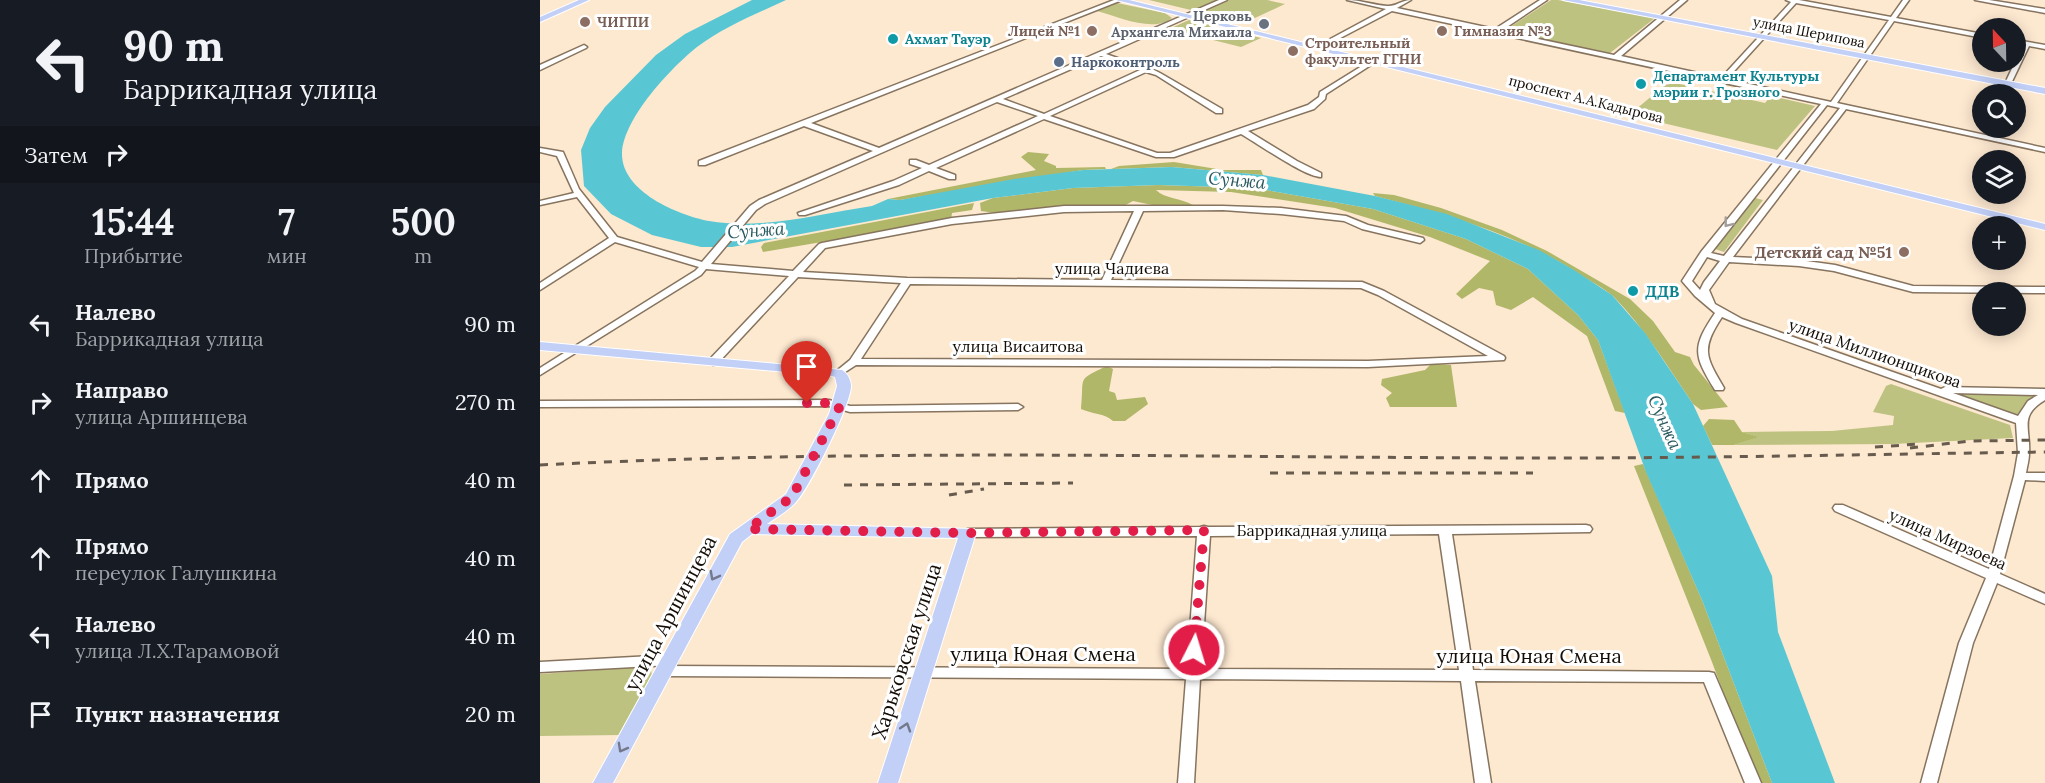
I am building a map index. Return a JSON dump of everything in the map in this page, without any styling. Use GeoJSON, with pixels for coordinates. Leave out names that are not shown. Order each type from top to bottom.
{"type":"FeatureCollection","features":[{"type":"Feature","properties":{"kind":"main road"},"geometry":{"type":"LineString","coordinates":[[540,18],[578,0]]}},
{"type":"Feature","properties":{"kind":"main road"},"geometry":{"type":"LineString","coordinates":[[540,18],[585,0]]}},
{"type":"Feature","properties":{"kind":"main road","name":"проспект А.А.Кадырова"},"geometry":{"type":"LineString","coordinates":[[1120,0],[1323,45],[1780,160]]}},
{"type":"Feature","properties":{"kind":"main road","name":"проспект А.А.Кадырова"},"geometry":{"type":"LineString","coordinates":[[1137,0],[1372,62],[2045,222]]}},
{"type":"Feature","properties":{"kind":"main road","name":"улица Шерипова"},"geometry":{"type":"LineString","coordinates":[[1567,0],[2008,84]]}},
{"type":"Feature","properties":{"kind":"main road","name":"улица Шерипова"},"geometry":{"type":"LineString","coordinates":[[2026,87],[2045,91]]}},
{"type":"Feature","properties":{"kind":"main road","name":"проспект А.А.Кадырова"},"geometry":{"type":"LineString","coordinates":[[1799,164],[2045,227]]}},
{"type":"Feature","properties":{"kind":"main road"},"geometry":{"type":"LineString","coordinates":[[540,346],[839,373],[844,378],[840,406]]}},
{"type":"Feature","properties":{"kind":"main road","name":"улица Аршинцева"},"geometry":{"type":"LineString","coordinates":[[603,783],[736,538],[792,497],[840,406]]}},
{"type":"Feature","properties":{"kind":"main road","name":"Баррикадная улица"},"geometry":{"type":"LineString","coordinates":[[748,529],[968,533]]}},
{"type":"Feature","properties":{"kind":"main road","name":"Харьковская улица"},"geometry":{"type":"LineString","coordinates":[[888,783],[968,533]]}},
{"type":"Feature","properties":{"kind":"street"},"geometry":{"type":"LineString","coordinates":[[702,164],[1120,0]]}},
{"type":"Feature","properties":{"kind":"street"},"geometry":{"type":"LineString","coordinates":[[540,372],[685,283],[706,266],[753,208],[995,99],[1224,0]]}},
{"type":"Feature","properties":{"kind":"street"},"geometry":{"type":"LineString","coordinates":[[1350,0],[1972,134]]}},
{"type":"Feature","properties":{"kind":"street"},"geometry":{"type":"LineString","coordinates":[[1323,45],[1408,0]]}},
{"type":"Feature","properties":{"kind":"street"},"geometry":{"type":"LineString","coordinates":[[1495,32],[1544,0]]}},
{"type":"Feature","properties":{"kind":"street"},"geometry":{"type":"LineString","coordinates":[[1615,58],[1684,0]]}},
{"type":"Feature","properties":{"kind":"street"},"geometry":{"type":"LineString","coordinates":[[1722,81],[1793,0],[1972,34]]}},
{"type":"Feature","properties":{"kind":"street"},"geometry":{"type":"LineString","coordinates":[[1707,284],[1688,277],[1780,160],[1866,57],[1906,0]]}},
{"type":"Feature","properties":{"kind":"street"},"geometry":{"type":"LineString","coordinates":[[1978,0],[2045,11]]}},
{"type":"Feature","properties":{"kind":"street"},"geometry":{"type":"LineString","coordinates":[[2008,84],[2027,44],[2045,47]]}},
{"type":"Feature","properties":{"kind":"street"},"geometry":{"type":"LineString","coordinates":[[540,68],[584,47]]}},
{"type":"Feature","properties":{"kind":"street"},"geometry":{"type":"LineString","coordinates":[[1100,54],[1148,69],[1219,111]]}},
{"type":"Feature","properties":{"kind":"street"},"geometry":{"type":"LineString","coordinates":[[995,99],[1156,155],[1178,153],[1311,108],[1323,98],[1322,93],[1372,62]]}},
{"type":"Feature","properties":{"kind":"street"},"geometry":{"type":"LineString","coordinates":[[802,213],[878,190],[1148,69]]}},
{"type":"Feature","properties":{"kind":"street"},"geometry":{"type":"LineString","coordinates":[[1719,388],[1701,357],[1703,338],[1720,313],[1706,297],[1704,291],[1707,284],[1724,259],[1773,200],[1844,107]]}},
{"type":"Feature","properties":{"kind":"street"},"geometry":{"type":"LineString","coordinates":[[804,123],[880,151]]}},
{"type":"Feature","properties":{"kind":"street"},"geometry":{"type":"LineString","coordinates":[[1242,131],[1318,175]]}},
{"type":"Feature","properties":{"kind":"street"},"geometry":{"type":"LineString","coordinates":[[1801,135],[1819,139]]}},
{"type":"Feature","properties":{"kind":"street"},"geometry":{"type":"LineString","coordinates":[[1989,138],[2045,150]]}},
{"type":"Feature","properties":{"kind":"street"},"geometry":{"type":"LineString","coordinates":[[540,150],[560,154],[579,194],[614,239],[540,287]]}},
{"type":"Feature","properties":{"kind":"street"},"geometry":{"type":"LineString","coordinates":[[913,162],[952,177]]}},
{"type":"Feature","properties":{"kind":"street"},"geometry":{"type":"LineString","coordinates":[[540,203],[579,194]]}},
{"type":"Feature","properties":{"kind":"street"},"geometry":{"type":"LineString","coordinates":[[1752,195],[1773,200]]}},
{"type":"Feature","properties":{"kind":"street"},"geometry":{"type":"LineString","coordinates":[[1105,284],[1140,208]]}},
{"type":"Feature","properties":{"kind":"street"},"geometry":{"type":"LineString","coordinates":[[713,362],[822,246],[952,221],[1064,209],[1223,208],[1292,212],[1346,219],[1365,227],[1420,240]]}},
{"type":"Feature","properties":{"kind":"street","name":"улица Чадиева"},"geometry":{"type":"LineString","coordinates":[[614,239],[706,266],[907,281],[1362,285],[1381,292],[1500,358]]}},
{"type":"Feature","properties":{"kind":"street"},"geometry":{"type":"LineString","coordinates":[[1704,254],[1724,259],[1799,263],[1835,268],[1913,289],[2045,290]]}},
{"type":"Feature","properties":{"kind":"street","name":"улица Миллионщикова"},"geometry":{"type":"LineString","coordinates":[[1688,277],[1687,281],[1698,296],[1720,313],[1885,375],[1936,390],[2021,421]]}},
{"type":"Feature","properties":{"kind":"street"},"geometry":{"type":"LineString","coordinates":[[839,373],[854,362],[907,281]]}},
{"type":"Feature","properties":{"kind":"street","name":"улица Висаитова"},"geometry":{"type":"LineString","coordinates":[[854,362],[1368,364],[1500,358]]}},
{"type":"Feature","properties":{"kind":"street"},"geometry":{"type":"LineString","coordinates":[[1936,390],[2045,394]]}},
{"type":"Feature","properties":{"kind":"street"},"geometry":{"type":"LineString","coordinates":[[1929,783],[1966,643],[1993,576],[2020,476],[2024,453],[2021,421],[2032,403],[2045,394]]}},
{"type":"Feature","properties":{"kind":"street"},"geometry":{"type":"LineString","coordinates":[[540,404],[829,403],[850,409],[1018,407]]}},
{"type":"Feature","properties":{"kind":"street"},"geometry":{"type":"LineString","coordinates":[[2020,476],[2045,477]]}},
{"type":"Feature","properties":{"kind":"street","name":"улица Мирзоева"},"geometry":{"type":"LineString","coordinates":[[1839,508],[2045,599]]}},
{"type":"Feature","properties":{"kind":"street","name":"Баррикадная улица"},"geometry":{"type":"LineString","coordinates":[[968,533],[1586,529]]}},
{"type":"Feature","properties":{"kind":"street"},"geometry":{"type":"LineString","coordinates":[[1186,783],[1192,673],[1204,530]]}},
{"type":"Feature","properties":{"kind":"street"},"geometry":{"type":"LineString","coordinates":[[1445,531],[1483,783]]}},
{"type":"Feature","properties":{"kind":"street","name":"улица Юная Смена"},"geometry":{"type":"LineString","coordinates":[[540,667],[667,665],[923,672],[1709,676],[1753,783]]}},
{"type":"Feature","properties":{"kind":"green space"},"geometry":{"type":"Polygon","coordinates":[[[1149,0],[1220,0],[1195,11],[1149,0]]]}},
{"type":"Feature","properties":{"kind":"green space"},"geometry":{"type":"Polygon","coordinates":[[[1229,0],[1267,0],[1285,4],[1242,24],[1199,13],[1229,0]]]}},
{"type":"Feature","properties":{"kind":"green space"},"geometry":{"type":"Polygon","coordinates":[[[1551,0],[1655,18],[1610,53],[1504,31],[1551,0]]]}},
{"type":"Feature","properties":{"kind":"green space"},"geometry":{"type":"Polygon","coordinates":[[[1117,3],[1165,13],[1172,18],[1165,22],[1146,24],[1097,11],[1117,3]]]}},
{"type":"Feature","properties":{"kind":"green space"},"geometry":{"type":"Polygon","coordinates":[[[1189,20],[1261,38],[1241,47],[1169,29],[1189,20]]]}},
{"type":"Feature","properties":{"kind":"green space"},"geometry":{"type":"Polygon","coordinates":[[[1675,83],[1765,103],[1771,96],[1815,106],[1777,150],[1629,115],[1665,85],[1675,83]]]}},
{"type":"Feature","properties":{"kind":"green space"},"geometry":{"type":"Polygon","coordinates":[[[1028,152],[1049,154],[1044,161],[1056,168],[1105,167],[1106,169],[1083,170],[900,200],[888,199],[1036,170],[1021,157],[1028,152]]]}},
{"type":"Feature","properties":{"kind":"green space"},"geometry":{"type":"Polygon","coordinates":[[[1174,162],[1223,170],[1261,170],[1263,175],[1172,167],[1111,169],[1119,166],[1174,162]]]}},
{"type":"Feature","properties":{"kind":"green space"},"geometry":{"type":"Polygon","coordinates":[[[1158,185],[1255,188],[1373,209],[1466,239],[1528,269],[1578,315],[1598,340],[1625,413],[1615,411],[1587,336],[1533,297],[1511,310],[1496,305],[1493,291],[1479,288],[1462,299],[1456,294],[1490,261],[1430,237],[1335,208],[1231,192],[1156,190],[1193,205],[1157,206],[1133,201],[1122,207],[1061,206],[1003,214],[981,211],[980,203],[993,198],[1073,188],[1158,185]]]}},
{"type":"Feature","properties":{"kind":"green space"},"geometry":{"type":"Polygon","coordinates":[[[1373,193],[1394,195],[1441,208],[1502,230],[1547,251],[1630,299],[1653,321],[1675,352],[1690,357],[1728,407],[1701,410],[1693,404],[1646,335],[1614,297],[1563,264],[1485,228],[1375,196],[1373,193]]]}},
{"type":"Feature","properties":{"kind":"green space"},"geometry":{"type":"Polygon","coordinates":[[[1755,198],[1763,200],[1724,252],[1715,249],[1755,198]]]}},
{"type":"Feature","properties":{"kind":"green space"},"geometry":{"type":"Polygon","coordinates":[[[974,203],[972,210],[952,213],[951,220],[763,252],[761,247],[764,243],[974,203]]]}},
{"type":"Feature","properties":{"kind":"green space"},"geometry":{"type":"Polygon","coordinates":[[[1431,364],[1451,365],[1457,407],[1390,407],[1386,398],[1392,393],[1381,385],[1382,379],[1425,370],[1431,364]]]}},
{"type":"Feature","properties":{"kind":"green space"},"geometry":{"type":"Polygon","coordinates":[[[1107,366],[1113,369],[1109,391],[1115,393],[1117,400],[1145,397],[1148,404],[1125,421],[1113,421],[1106,416],[1081,409],[1086,377],[1107,366]]]}},
{"type":"Feature","properties":{"kind":"green space"},"geometry":{"type":"Polygon","coordinates":[[[1891,384],[2010,425],[2013,438],[1893,444],[1734,445],[1758,437],[1742,432],[1832,431],[1893,425],[1894,416],[1873,412],[1886,386],[1891,384]]]}},
{"type":"Feature","properties":{"kind":"green space"},"geometry":{"type":"Polygon","coordinates":[[[1936,390],[2045,392],[2021,421],[1936,390]]]}},
{"type":"Feature","properties":{"kind":"green space"},"geometry":{"type":"Polygon","coordinates":[[[1709,419],[1734,420],[1742,432],[1759,437],[1734,445],[1712,445],[1703,426],[1709,419]]]}},
{"type":"Feature","properties":{"kind":"green space"},"geometry":{"type":"Polygon","coordinates":[[[1643,464],[1702,600],[1772,783],[1757,783],[1712,662],[1634,466],[1643,464]]]}},
{"type":"Feature","properties":{"kind":"green space"},"geometry":{"type":"Polygon","coordinates":[[[639,667],[651,670],[652,676],[621,735],[540,736],[540,674],[639,667]]]}},
{"type":"Feature","properties":{"kind":"water","name":"Сунжа"},"geometry":{"type":"Polygon","coordinates":[[[752,0],[786,0],[718,33],[686,56],[650,94],[631,124],[625,139],[622,153],[624,167],[631,179],[653,199],[696,218],[729,223],[770,222],[811,217],[872,206],[888,199],[900,200],[1014,179],[1083,170],[1172,167],[1263,175],[1375,196],[1447,214],[1539,250],[1612,295],[1645,333],[1693,404],[1772,576],[1778,632],[1835,783],[1772,783],[1702,600],[1646,472],[1598,340],[1578,315],[1528,269],[1466,239],[1373,209],[1255,188],[1158,185],[1073,188],[993,198],[732,247],[701,247],[652,235],[611,214],[584,186],[581,150],[590,128],[605,107],[656,55],[685,34],[752,0]]]}},
{"type":"Feature","properties":{"kind":"railway"},"geometry":{"type":"LineString","coordinates":[[1910,448],[1970,441],[2045,440]]}},
{"type":"Feature","properties":{"kind":"railway"},"geometry":{"type":"LineString","coordinates":[[1875,447],[1920,444]]}},
{"type":"Feature","properties":{"kind":"railway"},"geometry":{"type":"LineString","coordinates":[[540,465],[920,455],[1614,458],[2045,452]]}},
{"type":"Feature","properties":{"kind":"railway"},"geometry":{"type":"LineString","coordinates":[[1270,473],[1533,473]]}},
{"type":"Feature","properties":{"kind":"railway"},"geometry":{"type":"LineString","coordinates":[[844,485],[1073,483]]}},
{"type":"Feature","properties":{"kind":"railway"},"geometry":{"type":"LineString","coordinates":[[949,495],[984,489]]}},
{"type":"Feature","properties":{"kind":"place","name":"ЧИГПИ"},"geometry":{"type":"Point","coordinates":[585,22]}},
{"type":"Feature","properties":{"kind":"place","name":"Церковь Архангела Михаила"},"geometry":{"type":"Point","coordinates":[1264,24]}},
{"type":"Feature","properties":{"kind":"place","name":"Лицей №1"},"geometry":{"type":"Point","coordinates":[1092,31]}},
{"type":"Feature","properties":{"kind":"place","name":"Гимназия №3"},"geometry":{"type":"Point","coordinates":[1442,31]}},
{"type":"Feature","properties":{"kind":"place","name":"Ахмат Тауэр"},"geometry":{"type":"Point","coordinates":[893,39]}},
{"type":"Feature","properties":{"kind":"place","name":"Строительный факультет ГГНИ"},"geometry":{"type":"Point","coordinates":[1293,51]}},
{"type":"Feature","properties":{"kind":"place","name":"Наркоконтроль"},"geometry":{"type":"Point","coordinates":[1059,62]}},
{"type":"Feature","properties":{"kind":"place","name":"Департамент Культуры мэрии г. Грозного"},"geometry":{"type":"Point","coordinates":[1641,84]}},
{"type":"Feature","properties":{"kind":"place","name":"Детский сад №51"},"geometry":{"type":"Point","coordinates":[1904,252]}},
{"type":"Feature","properties":{"kind":"place","name":"ДДВ"},"geometry":{"type":"Point","coordinates":[1633,291]}},
{"type":"Feature","properties":{"kind":"route"},"geometry":{"type":"LineString","coordinates":[[807,403],[829,403],[840,406],[792,497],[748,529],[968,533],[1204,530],[1194,650]]}}]}
